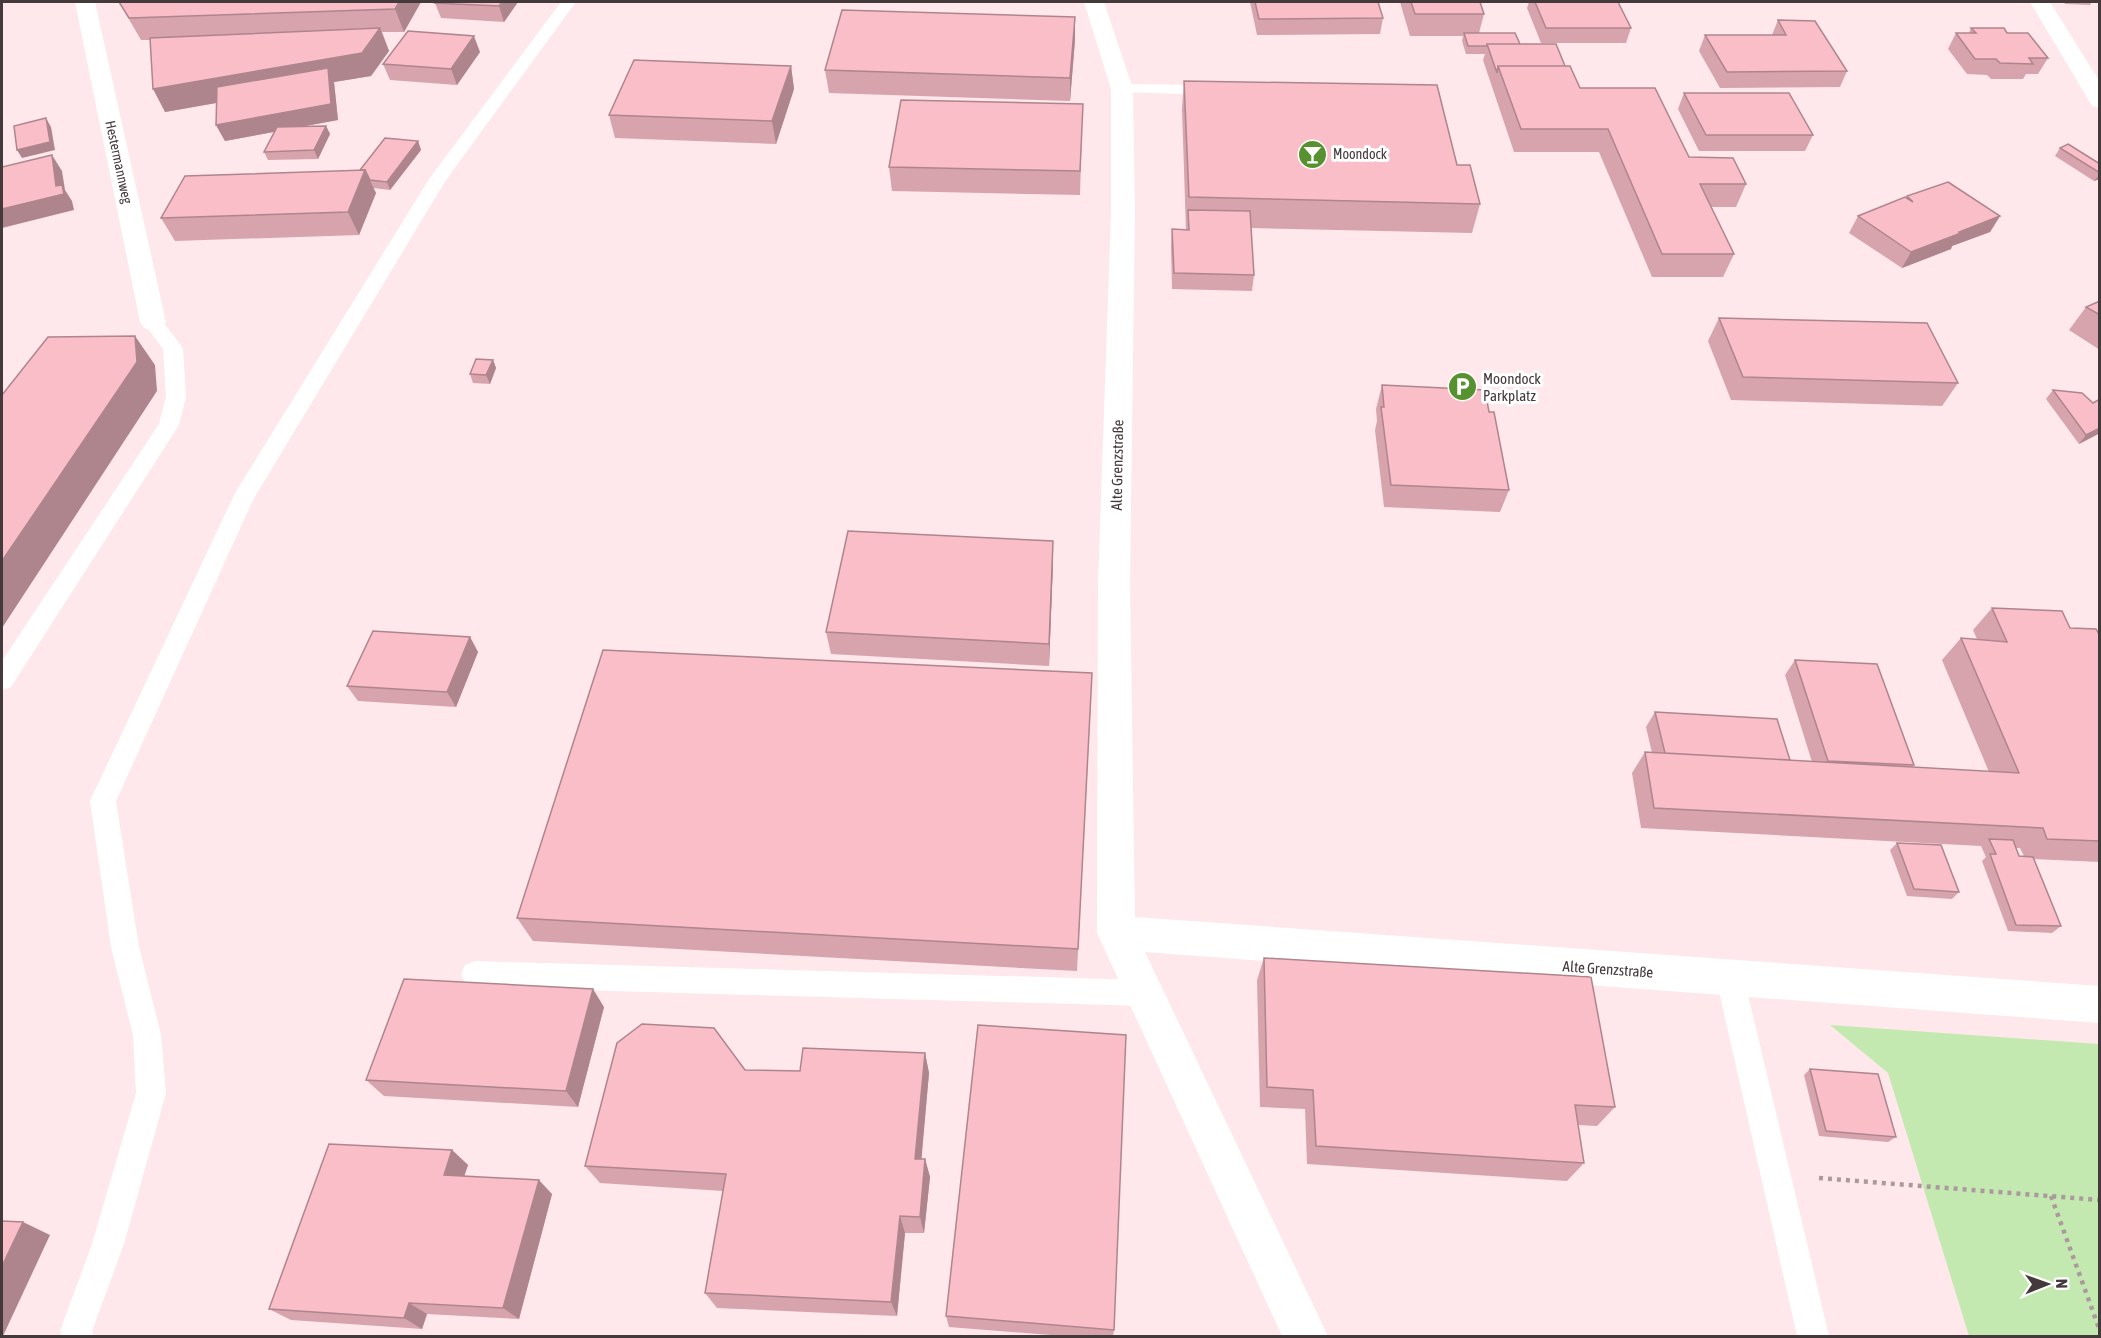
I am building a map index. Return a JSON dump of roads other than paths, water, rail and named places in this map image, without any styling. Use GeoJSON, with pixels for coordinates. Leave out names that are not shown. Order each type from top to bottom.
{"type":"FeatureCollection","features":[{"type":"Feature","properties":{"kind":"street","name":"Hestermannweg"},"geometry":{"type":"LineString","coordinates":[[85,2],[153,322]]}},
{"type":"Feature","properties":{"kind":"street","name":"Alte Grenzstraße"},"geometry":{"type":"LineString","coordinates":[[1094,2],[1122,89],[1124,213],[1114,584],[1116,933],[1305,1336]]}},
{"type":"Feature","properties":{"kind":"street"},"geometry":{"type":"LineString","coordinates":[[2040,2],[2100,101]]}},
{"type":"Feature","properties":{"kind":"street","name":"Alte Grenzstraße"},"geometry":{"type":"LineString","coordinates":[[1116,933],[2100,1005]]}},
{"type":"Feature","properties":{"kind":"lane"},"geometry":{"type":"LineString","coordinates":[[78,1336],[76,1331],[108,1244],[151,1092],[147,1035],[125,947],[103,801],[243,499],[438,179],[568,2]]}},
{"type":"Feature","properties":{"kind":"lane"},"geometry":{"type":"LineString","coordinates":[[1122,89],[1229,90]]}},
{"type":"Feature","properties":{"kind":"lane"},"geometry":{"type":"LineString","coordinates":[[2,680],[169,425],[176,397],[173,348],[153,322]]}},
{"type":"Feature","properties":{"kind":"lane"},"geometry":{"type":"LineString","coordinates":[[475,974],[1145,993]]}},
{"type":"Feature","properties":{"kind":"lane"},"geometry":{"type":"LineString","coordinates":[[1730,978],[1813,1336]]}},
{"type":"Feature","properties":{"kind":"place","name":"Moondock"},"geometry":{"type":"Point","coordinates":[1312,154]}},
{"type":"Feature","properties":{"kind":"place","name":"Moondock Parkplatz"},"geometry":{"type":"Point","coordinates":[1462,387]}}]}
